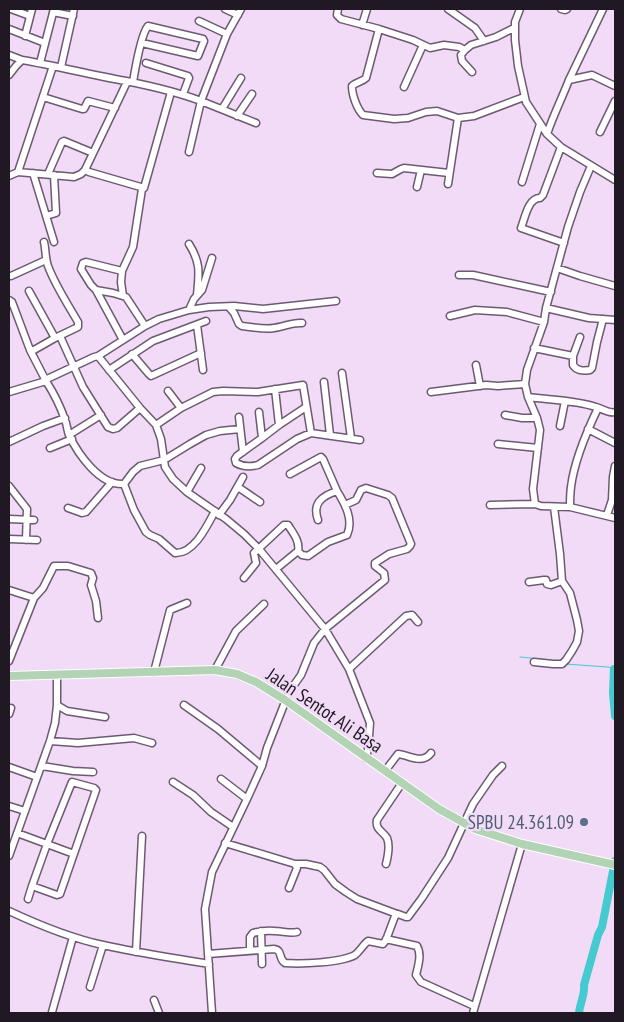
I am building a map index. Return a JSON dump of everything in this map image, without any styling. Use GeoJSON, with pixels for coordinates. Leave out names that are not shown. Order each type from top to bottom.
{"type":"FeatureCollection","features":[{"type":"Feature","properties":{"kind":"main road","name":"Jalan Sentot Ali Basa"},"geometry":{"type":"LineString","coordinates":[[9,676],[215,670],[237,674],[256,682],[285,700],[439,809],[475,829],[522,844],[615,865]]}},
{"type":"Feature","properties":{"kind":"street"},"geometry":{"type":"LineString","coordinates":[[11,9],[31,12],[25,36]]}},
{"type":"Feature","properties":{"kind":"street"},"geometry":{"type":"LineString","coordinates":[[61,67],[74,9]]}},
{"type":"Feature","properties":{"kind":"street"},"geometry":{"type":"LineString","coordinates":[[189,152],[201,101],[227,34],[240,12],[225,9]]}},
{"type":"Feature","properties":{"kind":"street"},"geometry":{"type":"LineString","coordinates":[[338,9],[338,15],[341,19],[413,40],[430,48],[444,45],[459,47],[465,50]]}},
{"type":"Feature","properties":{"kind":"street"},"geometry":{"type":"LineString","coordinates":[[362,25],[367,9]]}},
{"type":"Feature","properties":{"kind":"street"},"geometry":{"type":"LineString","coordinates":[[448,9],[474,28],[484,41]]}},
{"type":"Feature","properties":{"kind":"street"},"geometry":{"type":"LineString","coordinates":[[520,9],[514,28],[518,66],[526,102],[547,134],[562,148],[615,180]]}},
{"type":"Feature","properties":{"kind":"street"},"geometry":{"type":"LineString","coordinates":[[561,9],[567,9]]}},
{"type":"Feature","properties":{"kind":"street"},"geometry":{"type":"LineString","coordinates":[[547,134],[569,80],[604,9]]}},
{"type":"Feature","properties":{"kind":"street"},"geometry":{"type":"LineString","coordinates":[[40,63],[53,10],[73,16]]}},
{"type":"Feature","properties":{"kind":"street"},"geometry":{"type":"LineString","coordinates":[[199,21],[227,34]]}},
{"type":"Feature","properties":{"kind":"street"},"geometry":{"type":"LineString","coordinates":[[9,176],[18,172],[77,176],[85,170],[115,108],[130,82],[145,28],[148,26],[203,39],[204,41],[198,56],[142,43]]}},
{"type":"Feature","properties":{"kind":"street"},"geometry":{"type":"LineString","coordinates":[[472,72],[462,61],[461,55],[465,50],[514,28]]}},
{"type":"Feature","properties":{"kind":"street"},"geometry":{"type":"LineString","coordinates":[[9,29],[45,43]]}},
{"type":"Feature","properties":{"kind":"street"},"geometry":{"type":"LineString","coordinates":[[379,29],[366,78],[352,86],[352,92],[360,112],[366,116],[394,119],[408,118],[426,112],[437,111],[458,118],[474,116],[524,97]]}},
{"type":"Feature","properties":{"kind":"street"},"geometry":{"type":"LineString","coordinates":[[404,87],[423,45]]}},
{"type":"Feature","properties":{"kind":"street"},"geometry":{"type":"LineString","coordinates":[[9,55],[22,60],[183,94],[256,122]]}},
{"type":"Feature","properties":{"kind":"street"},"geometry":{"type":"LineString","coordinates":[[9,75],[22,60]]}},
{"type":"Feature","properties":{"kind":"street"},"geometry":{"type":"LineString","coordinates":[[146,63],[188,76],[183,94]]}},
{"type":"Feature","properties":{"kind":"street"},"geometry":{"type":"LineString","coordinates":[[18,172],[53,66]]}},
{"type":"Feature","properties":{"kind":"street"},"geometry":{"type":"LineString","coordinates":[[569,80],[592,76],[615,86]]}},
{"type":"Feature","properties":{"kind":"street"},"geometry":{"type":"LineString","coordinates":[[222,109],[241,78]]}},
{"type":"Feature","properties":{"kind":"street"},"geometry":{"type":"LineString","coordinates":[[123,296],[122,271],[133,247],[142,188],[145,187],[171,92]]}},
{"type":"Feature","properties":{"kind":"street"},"geometry":{"type":"LineString","coordinates":[[237,116],[252,94]]}},
{"type":"Feature","properties":{"kind":"street"},"geometry":{"type":"LineString","coordinates":[[43,97],[82,109],[84,109],[88,101],[115,108]]}},
{"type":"Feature","properties":{"kind":"street"},"geometry":{"type":"LineString","coordinates":[[600,132],[615,101]]}},
{"type":"Feature","properties":{"kind":"street"},"geometry":{"type":"LineString","coordinates":[[448,184],[458,118]]}},
{"type":"Feature","properties":{"kind":"street"},"geometry":{"type":"LineString","coordinates":[[522,182],[540,124]]}},
{"type":"Feature","properties":{"kind":"street"},"geometry":{"type":"LineString","coordinates":[[46,216],[56,213],[51,175],[62,142],[64,141],[93,153]]}},
{"type":"Feature","properties":{"kind":"street"},"geometry":{"type":"LineString","coordinates":[[562,148],[543,195],[531,202],[521,228],[564,243]]}},
{"type":"Feature","properties":{"kind":"street"},"geometry":{"type":"LineString","coordinates":[[535,504],[533,489],[540,430],[525,384],[527,370],[544,322],[557,268],[580,192],[591,166]]}},
{"type":"Feature","properties":{"kind":"street"},"geometry":{"type":"LineString","coordinates":[[377,173],[392,174],[404,168],[449,173]]}},
{"type":"Feature","properties":{"kind":"street"},"geometry":{"type":"LineString","coordinates":[[85,170],[142,188]]}},
{"type":"Feature","properties":{"kind":"street"},"geometry":{"type":"LineString","coordinates":[[417,187],[421,170]]}},
{"type":"Feature","properties":{"kind":"street"},"geometry":{"type":"LineString","coordinates":[[33,173],[54,242]]}},
{"type":"Feature","properties":{"kind":"street"},"geometry":{"type":"LineString","coordinates":[[30,350],[34,350],[78,327],[78,322],[54,280],[46,260],[44,242]]}},
{"type":"Feature","properties":{"kind":"street"},"geometry":{"type":"LineString","coordinates":[[188,244],[196,255],[198,266],[197,296]]}},
{"type":"Feature","properties":{"kind":"street"},"geometry":{"type":"LineString","coordinates":[[189,310],[194,299],[202,290],[212,258]]}},
{"type":"Feature","properties":{"kind":"street"},"geometry":{"type":"LineString","coordinates":[[11,276],[46,260]]}},
{"type":"Feature","properties":{"kind":"street"},"geometry":{"type":"LineString","coordinates":[[122,271],[86,262],[83,263],[81,269],[96,290],[123,340]]}},
{"type":"Feature","properties":{"kind":"street"},"geometry":{"type":"LineString","coordinates":[[557,268],[615,286]]}},
{"type":"Feature","properties":{"kind":"street"},"geometry":{"type":"LineString","coordinates":[[459,275],[473,275],[551,292]]}},
{"type":"Feature","properties":{"kind":"street"},"geometry":{"type":"LineString","coordinates":[[96,290],[126,297],[145,326]]}},
{"type":"Feature","properties":{"kind":"street"},"geometry":{"type":"LineString","coordinates":[[28,291],[58,337],[75,366],[83,387],[108,427],[117,428],[140,408]]}},
{"type":"Feature","properties":{"kind":"street"},"geometry":{"type":"LineString","coordinates":[[9,300],[12,302],[30,350],[65,418],[76,447],[94,471],[112,482],[124,484]]}},
{"type":"Feature","properties":{"kind":"street"},"geometry":{"type":"LineString","coordinates":[[9,392],[46,381],[98,356],[159,319],[189,310],[229,306],[263,309],[336,301]]}},
{"type":"Feature","properties":{"kind":"street"},"geometry":{"type":"LineString","coordinates":[[229,306],[242,326],[266,329],[280,328],[294,322],[302,323]]}},
{"type":"Feature","properties":{"kind":"street"},"geometry":{"type":"LineString","coordinates":[[546,308],[615,320]]}},
{"type":"Feature","properties":{"kind":"street"},"geometry":{"type":"LineString","coordinates":[[450,316],[471,310],[483,310],[507,312],[544,322]]}},
{"type":"Feature","properties":{"kind":"street"},"geometry":{"type":"LineString","coordinates":[[580,337],[573,356],[573,365],[583,371],[590,370],[603,319]]}},
{"type":"Feature","properties":{"kind":"street"},"geometry":{"type":"LineString","coordinates":[[109,370],[153,342],[206,322]]}},
{"type":"Feature","properties":{"kind":"street"},"geometry":{"type":"LineString","coordinates":[[197,325],[204,370]]}},
{"type":"Feature","properties":{"kind":"street"},"geometry":{"type":"LineString","coordinates":[[534,348],[573,356]]}},
{"type":"Feature","properties":{"kind":"street"},"geometry":{"type":"LineString","coordinates":[[132,354],[151,376],[201,353]]}},
{"type":"Feature","properties":{"kind":"street"},"geometry":{"type":"LineString","coordinates":[[98,356],[156,425],[161,439],[165,467],[173,478],[187,492],[244,534],[259,549],[325,629],[349,669],[370,723],[366,758]]}},
{"type":"Feature","properties":{"kind":"street"},"geometry":{"type":"LineString","coordinates":[[476,365],[480,386]]}},
{"type":"Feature","properties":{"kind":"street"},"geometry":{"type":"LineString","coordinates":[[342,373],[351,438]]}},
{"type":"Feature","properties":{"kind":"street"},"geometry":{"type":"LineString","coordinates":[[324,382],[330,435]]}},
{"type":"Feature","properties":{"kind":"street"},"geometry":{"type":"LineString","coordinates":[[431,392],[486,385],[525,384]]}},
{"type":"Feature","properties":{"kind":"street"},"geometry":{"type":"LineString","coordinates":[[156,425],[181,408],[213,392],[258,392],[303,385],[311,433]]}},
{"type":"Feature","properties":{"kind":"street"},"geometry":{"type":"LineString","coordinates":[[275,389],[279,425]]}},
{"type":"Feature","properties":{"kind":"street"},"geometry":{"type":"LineString","coordinates":[[168,391],[181,408]]}},
{"type":"Feature","properties":{"kind":"street"},"geometry":{"type":"LineString","coordinates":[[528,397],[565,401],[598,408],[611,413],[615,412]]}},
{"type":"Feature","properties":{"kind":"street"},"geometry":{"type":"LineString","coordinates":[[560,426],[565,401]]}},
{"type":"Feature","properties":{"kind":"street"},"geometry":{"type":"LineString","coordinates":[[306,407],[237,456],[235,459],[236,463],[252,467],[258,465],[311,433],[360,440]]}},
{"type":"Feature","properties":{"kind":"street"},"geometry":{"type":"LineString","coordinates":[[570,507],[571,486],[579,455],[598,408]]}},
{"type":"Feature","properties":{"kind":"street"},"geometry":{"type":"LineString","coordinates":[[259,412],[262,438]]}},
{"type":"Feature","properties":{"kind":"street"},"geometry":{"type":"LineString","coordinates":[[50,448],[71,437],[101,415]]}},
{"type":"Feature","properties":{"kind":"street"},"geometry":{"type":"LineString","coordinates":[[505,415],[537,418]]}},
{"type":"Feature","properties":{"kind":"street"},"geometry":{"type":"LineString","coordinates":[[239,417],[243,452]]}},
{"type":"Feature","properties":{"kind":"street"},"geometry":{"type":"LineString","coordinates":[[9,442],[65,418]]}},
{"type":"Feature","properties":{"kind":"street"},"geometry":{"type":"LineString","coordinates":[[124,484],[140,466],[164,460],[206,435],[220,431],[240,429]]}},
{"type":"Feature","properties":{"kind":"street"},"geometry":{"type":"LineString","coordinates":[[588,429],[615,443]]}},
{"type":"Feature","properties":{"kind":"street"},"geometry":{"type":"LineString","coordinates":[[498,444],[538,448]]}},
{"type":"Feature","properties":{"kind":"street"},"geometry":{"type":"LineString","coordinates":[[290,474],[321,457],[345,505],[350,524],[348,535],[328,542],[308,556],[302,555],[298,551]]}},
{"type":"Feature","properties":{"kind":"street"},"geometry":{"type":"LineString","coordinates":[[608,515],[612,500],[615,466]]}},
{"type":"Feature","properties":{"kind":"street"},"geometry":{"type":"LineString","coordinates":[[187,492],[201,468]]}},
{"type":"Feature","properties":{"kind":"street"},"geometry":{"type":"LineString","coordinates":[[124,484],[134,510],[146,532],[150,536],[159,539],[175,553],[183,552],[192,547],[238,487],[243,477]]}},
{"type":"Feature","properties":{"kind":"street"},"geometry":{"type":"LineString","coordinates":[[68,508],[82,513],[86,512],[112,482]]}},
{"type":"Feature","properties":{"kind":"street"},"geometry":{"type":"LineString","coordinates":[[9,486],[27,509],[31,520],[26,540]]}},
{"type":"Feature","properties":{"kind":"street"},"geometry":{"type":"LineString","coordinates":[[238,487],[260,502]]}},
{"type":"Feature","properties":{"kind":"street"},"geometry":{"type":"LineString","coordinates":[[212,1013],[205,909],[212,872],[248,799],[262,766],[285,700],[303,670],[314,643],[325,629],[385,580],[384,573],[375,566],[375,563],[389,554],[407,549],[411,544],[394,503],[388,495],[366,488],[361,490],[356,500],[345,505]]}},
{"type":"Feature","properties":{"kind":"street"},"geometry":{"type":"LineString","coordinates":[[318,520],[315,510],[316,506],[326,496],[338,491]]}},
{"type":"Feature","properties":{"kind":"street"},"geometry":{"type":"LineString","coordinates":[[490,505],[535,504],[570,507],[615,518]]}},
{"type":"Feature","properties":{"kind":"street"},"geometry":{"type":"LineString","coordinates":[[534,662],[562,664],[572,651],[579,631],[570,593],[562,581],[554,507]]}},
{"type":"Feature","properties":{"kind":"street"},"geometry":{"type":"LineString","coordinates":[[9,519],[31,520]]}},
{"type":"Feature","properties":{"kind":"street"},"geometry":{"type":"LineString","coordinates":[[244,578],[256,563],[254,553],[286,524],[296,538],[299,545],[298,551],[276,569]]}},
{"type":"Feature","properties":{"kind":"street"},"geometry":{"type":"LineString","coordinates":[[9,539],[37,540]]}},
{"type":"Feature","properties":{"kind":"street"},"geometry":{"type":"LineString","coordinates":[[9,661],[34,598],[54,566],[68,566],[91,573],[98,618]]}},
{"type":"Feature","properties":{"kind":"street"},"geometry":{"type":"LineString","coordinates":[[529,582],[546,580],[546,584],[551,585],[562,581]]}},
{"type":"Feature","properties":{"kind":"street"},"geometry":{"type":"LineString","coordinates":[[9,590],[34,598]]}},
{"type":"Feature","properties":{"kind":"street"},"geometry":{"type":"LineString","coordinates":[[154,672],[170,610],[187,603]]}},
{"type":"Feature","properties":{"kind":"street"},"geometry":{"type":"LineString","coordinates":[[215,670],[236,631],[264,604]]}},
{"type":"Feature","properties":{"kind":"street"},"geometry":{"type":"LineString","coordinates":[[349,669],[406,616],[412,615],[418,622]]}},
{"type":"Feature","properties":{"kind":"street"},"geometry":{"type":"LineString","coordinates":[[9,856],[50,741],[57,705],[57,675]]}},
{"type":"Feature","properties":{"kind":"street"},"geometry":{"type":"LineString","coordinates":[[57,705],[67,710],[105,717]]}},
{"type":"Feature","properties":{"kind":"street"},"geometry":{"type":"LineString","coordinates":[[184,705],[218,729],[262,766]]}},
{"type":"Feature","properties":{"kind":"street"},"geometry":{"type":"LineString","coordinates":[[50,741],[78,743],[134,738],[152,742]]}},
{"type":"Feature","properties":{"kind":"street"},"geometry":{"type":"LineString","coordinates":[[385,771],[398,754],[420,759],[426,758],[431,753]]}},
{"type":"Feature","properties":{"kind":"street"},"geometry":{"type":"LineString","coordinates":[[42,766],[93,772]]}},
{"type":"Feature","properties":{"kind":"street"},"geometry":{"type":"LineString","coordinates":[[225,843],[295,864],[320,867],[335,884],[357,899],[407,917],[413,913],[448,858],[473,804],[493,775],[502,766]]}},
{"type":"Feature","properties":{"kind":"street"},"geometry":{"type":"LineString","coordinates":[[9,767],[37,777]]}},
{"type":"Feature","properties":{"kind":"street"},"geometry":{"type":"LineString","coordinates":[[221,779],[248,799]]}},
{"type":"Feature","properties":{"kind":"street"},"geometry":{"type":"LineString","coordinates":[[173,782],[193,794],[211,812],[233,827]]}},
{"type":"Feature","properties":{"kind":"street"},"geometry":{"type":"LineString","coordinates":[[28,899],[32,886],[47,844],[71,783],[94,788],[96,790],[58,896],[32,886]]}},
{"type":"Feature","properties":{"kind":"street"},"geometry":{"type":"LineString","coordinates":[[386,864],[388,841],[376,825],[377,820],[402,783]]}},
{"type":"Feature","properties":{"kind":"street"},"geometry":{"type":"LineString","coordinates":[[9,806],[25,811]]}},
{"type":"Feature","properties":{"kind":"street"},"geometry":{"type":"LineString","coordinates":[[17,833],[74,854]]}},
{"type":"Feature","properties":{"kind":"street"},"geometry":{"type":"LineString","coordinates":[[136,952],[142,836]]}},
{"type":"Feature","properties":{"kind":"street"},"geometry":{"type":"LineString","coordinates":[[386,939],[417,946],[420,952],[416,975],[421,982],[473,1010],[522,844]]}},
{"type":"Feature","properties":{"kind":"street"},"geometry":{"type":"LineString","coordinates":[[289,888],[297,868],[295,864]]}},
{"type":"Feature","properties":{"kind":"street"},"geometry":{"type":"LineString","coordinates":[[9,911],[32,922],[73,937],[103,945],[209,964]]}},
{"type":"Feature","properties":{"kind":"street"},"geometry":{"type":"LineString","coordinates":[[208,954],[262,949],[277,950],[281,954],[281,960],[285,963],[340,959],[353,956],[367,942],[382,944],[386,939],[396,914]]}},
{"type":"Feature","properties":{"kind":"street"},"geometry":{"type":"LineString","coordinates":[[250,950],[250,935],[253,933],[261,931],[297,932]]}},
{"type":"Feature","properties":{"kind":"street"},"geometry":{"type":"LineString","coordinates":[[261,931],[262,964]]}},
{"type":"Feature","properties":{"kind":"street"},"geometry":{"type":"LineString","coordinates":[[52,1012],[73,937]]}},
{"type":"Feature","properties":{"kind":"street"},"geometry":{"type":"LineString","coordinates":[[90,986],[103,945]]}},
{"type":"Feature","properties":{"kind":"street"},"geometry":{"type":"LineString","coordinates":[[154,1000],[159,1013]]}},
{"type":"Feature","properties":{"kind":"waterway"},"geometry":{"type":"LineString","coordinates":[[520,657],[560,661]]}},
{"type":"Feature","properties":{"kind":"waterway"},"geometry":{"type":"LineString","coordinates":[[565,664],[614,669],[615,667]]}},
{"type":"Feature","properties":{"kind":"waterway"},"geometry":{"type":"LineString","coordinates":[[614,669],[613,693],[615,716]]}},
{"type":"Feature","properties":{"kind":"waterway"},"geometry":{"type":"LineString","coordinates":[[579,1013],[584,985],[602,927],[615,861]]}},
{"type":"Feature","properties":{"kind":"place","name":"SPBU 24.361.09"},"geometry":{"type":"Point","coordinates":[584,822]}}]}
